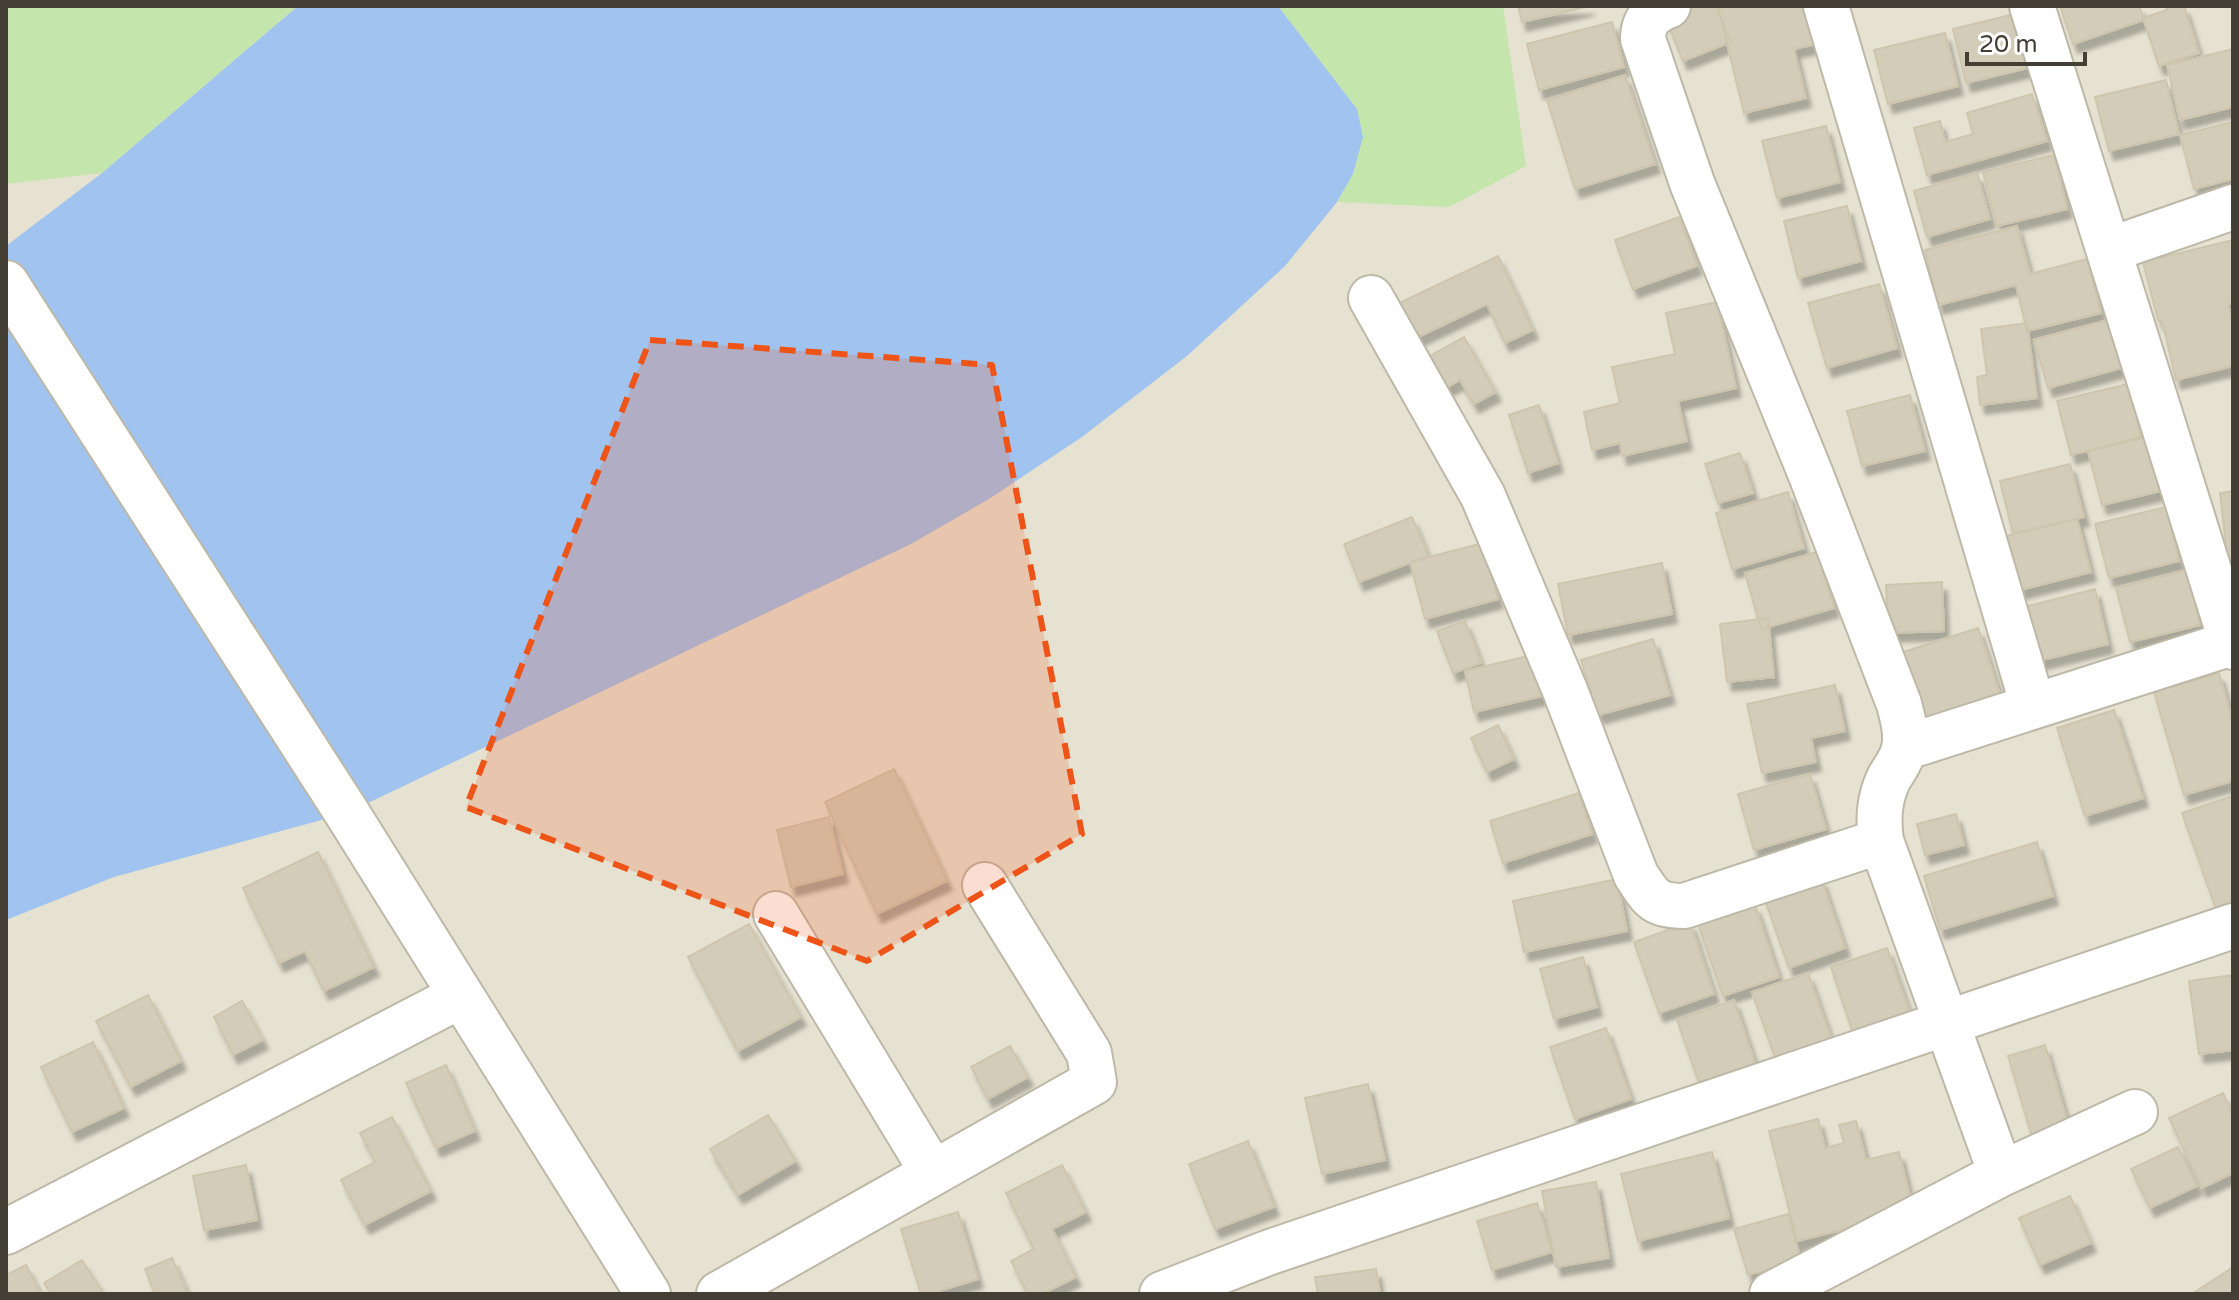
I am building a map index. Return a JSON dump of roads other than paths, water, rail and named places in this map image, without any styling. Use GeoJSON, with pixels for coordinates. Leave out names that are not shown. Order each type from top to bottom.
{"type":"FeatureCollection","features":[{"type":"Feature","properties":{"kind":"street"},"geometry":{"type":"LineString","coordinates":[[1668,6],[1653,13],[1646,22],[1643,39],[1692,183],[1805,460],[1899,704],[1905,734],[1904,748],[1900,762],[1886,784],[1881,802],[1881,841],[2001,1174]]}},
{"type":"Feature","properties":{"kind":"street"},"geometry":{"type":"LineString","coordinates":[[1826,6],[2033,706]]}},
{"type":"Feature","properties":{"kind":"street"},"geometry":{"type":"LineString","coordinates":[[1904,748],[2232,645],[2032,6]]}},
{"type":"Feature","properties":{"kind":"street"},"geometry":{"type":"LineString","coordinates":[[2109,250],[2233,207]]}},
{"type":"Feature","properties":{"kind":"street"},"geometry":{"type":"LineString","coordinates":[[6,283],[347,813],[648,1294]]}},
{"type":"Feature","properties":{"kind":"street"},"geometry":{"type":"LineString","coordinates":[[1371,298],[1483,496],[1564,688],[1636,875],[1653,901],[1668,906],[1684,906],[1881,841]]}},
{"type":"Feature","properties":{"kind":"street"},"geometry":{"type":"LineString","coordinates":[[719,1294],[1094,1082],[1089,1053],[985,885]]}},
{"type":"Feature","properties":{"kind":"street"},"geometry":{"type":"LineString","coordinates":[[776,914],[933,1173]]}},
{"type":"Feature","properties":{"kind":"street"},"geometry":{"type":"LineString","coordinates":[[1162,1294],[1285,1247],[2233,926]]}},
{"type":"Feature","properties":{"kind":"street"},"geometry":{"type":"LineString","coordinates":[[6,1232],[460,996]]}},
{"type":"Feature","properties":{"kind":"street"},"geometry":{"type":"LineString","coordinates":[[1772,1294],[2001,1174],[2135,1112]]}},
{"type":"Feature","properties":{"kind":"water"},"geometry":{"type":"Polygon","coordinates":[[[298,6],[1278,6],[1357,109],[1363,137],[1353,174],[1337,202],[1285,266],[1187,356],[1082,437],[989,499],[911,544],[347,813],[114,877],[6,920],[6,246],[102,173],[298,6]]]}}]}
